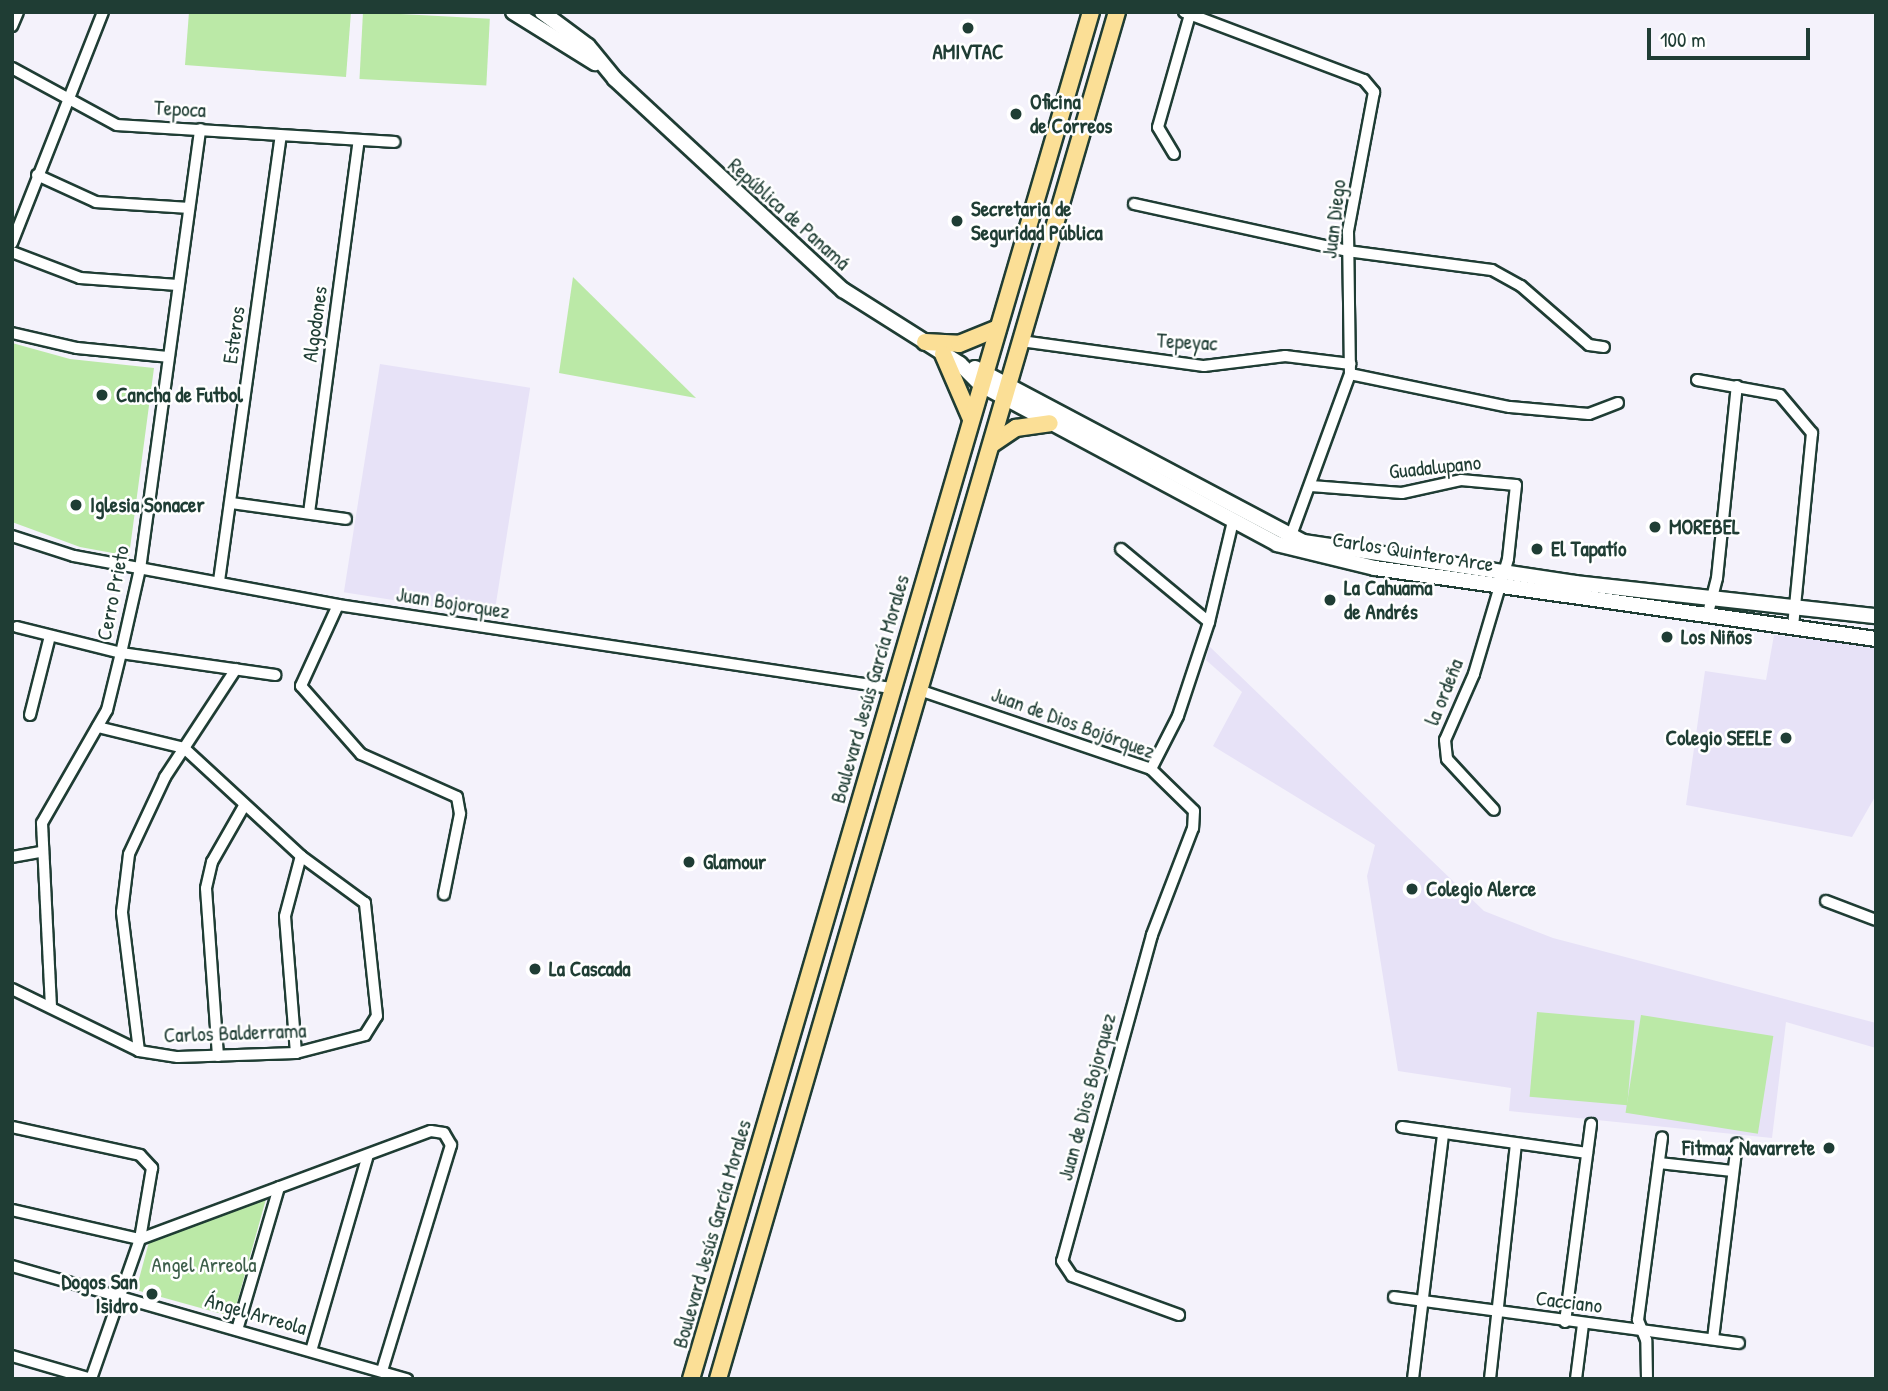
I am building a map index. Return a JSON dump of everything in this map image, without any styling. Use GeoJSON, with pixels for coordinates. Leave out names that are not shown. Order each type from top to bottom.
{"type":"FeatureCollection","features":[{"type":"Feature","properties":{"kind":"main road","name":"República de Panamá"},"geometry":{"type":"LineString","coordinates":[[513,12],[608,72]]}},
{"type":"Feature","properties":{"kind":"main road"},"geometry":{"type":"LineString","coordinates":[[526,12],[554,37]]}},
{"type":"Feature","properties":{"kind":"main road","name":"República de Panamá"},"geometry":{"type":"LineString","coordinates":[[542,12],[588,46],[608,72],[823,275],[984,378]]}},
{"type":"Feature","properties":{"kind":"main road","name":"Boulevard Jesús García Morales"},"geometry":{"type":"LineString","coordinates":[[697,1377],[891,688],[1091,12]]}},
{"type":"Feature","properties":{"kind":"main road"},"geometry":{"type":"LineString","coordinates":[[718,1379],[1117,12]]}},
{"type":"Feature","properties":{"kind":"main road"},"geometry":{"type":"LineString","coordinates":[[925,342],[959,344],[998,328]]}},
{"type":"Feature","properties":{"kind":"main road"},"geometry":{"type":"LineString","coordinates":[[943,354],[971,419]]}},
{"type":"Feature","properties":{"kind":"main road","name":"Carlos Quintero Arce"},"geometry":{"type":"LineString","coordinates":[[984,378],[1289,543],[1504,573],[1876,616]]}},
{"type":"Feature","properties":{"kind":"main road","name":"Carlos Quintero Arce"},"geometry":{"type":"LineString","coordinates":[[1006,390],[1050,422],[1136,461],[1233,521],[1289,543],[1499,588],[1876,639]]}},
{"type":"Feature","properties":{"kind":"main road"},"geometry":{"type":"LineString","coordinates":[[992,444],[1016,428],[1050,422]]}},
{"type":"Feature","properties":{"kind":"street"},"geometry":{"type":"LineString","coordinates":[[12,26],[18,12]]}},
{"type":"Feature","properties":{"kind":"street"},"geometry":{"type":"LineString","coordinates":[[12,243],[103,12]]}},
{"type":"Feature","properties":{"kind":"street"},"geometry":{"type":"LineString","coordinates":[[1174,154],[1158,127],[1187,13]]}},
{"type":"Feature","properties":{"kind":"street","name":"Juan Diego"},"geometry":{"type":"LineString","coordinates":[[1187,13],[1372,86],[1347,251],[1351,369],[1289,543]]}},
{"type":"Feature","properties":{"kind":"street","name":"Tepoca"},"geometry":{"type":"LineString","coordinates":[[12,68],[68,96],[109,123],[394,142]]}},
{"type":"Feature","properties":{"kind":"street","name":"Cerro Prieto"},"geometry":{"type":"LineString","coordinates":[[51,1007],[39,852],[52,802],[98,727],[121,653],[140,569],[200,129]]}},
{"type":"Feature","properties":{"kind":"street","name":"Esteros"},"geometry":{"type":"LineString","coordinates":[[219,581],[281,136]]}},
{"type":"Feature","properties":{"kind":"street","name":"Algodones"},"geometry":{"type":"LineString","coordinates":[[309,513],[359,140]]}},
{"type":"Feature","properties":{"kind":"street"},"geometry":{"type":"LineString","coordinates":[[37,174],[96,202],[189,208]]}},
{"type":"Feature","properties":{"kind":"street"},"geometry":{"type":"LineString","coordinates":[[1134,204],[1347,251],[1492,270],[1521,286],[1585,342],[1604,348]]}},
{"type":"Feature","properties":{"kind":"street"},"geometry":{"type":"LineString","coordinates":[[12,252],[80,278],[178,285]]}},
{"type":"Feature","properties":{"kind":"street"},"geometry":{"type":"LineString","coordinates":[[12,333],[77,348],[168,357]]}},
{"type":"Feature","properties":{"kind":"street","name":"Tepeyac"},"geometry":{"type":"LineString","coordinates":[[1021,341],[1204,366],[1285,356],[1510,407],[1590,414],[1618,402]]}},
{"type":"Feature","properties":{"kind":"street"},"geometry":{"type":"LineString","coordinates":[[1697,380],[1780,395],[1812,433],[1793,626]]}},
{"type":"Feature","properties":{"kind":"street"},"geometry":{"type":"LineString","coordinates":[[1707,617],[1717,578],[1737,386]]}},
{"type":"Feature","properties":{"kind":"street","name":"Guadalupano"},"geometry":{"type":"LineString","coordinates":[[1311,486],[1402,493],[1461,480],[1512,483],[1517,505],[1504,573]]}},
{"type":"Feature","properties":{"kind":"street"},"geometry":{"type":"LineString","coordinates":[[230,503],[346,519]]}},
{"type":"Feature","properties":{"kind":"street"},"geometry":{"type":"LineString","coordinates":[[1151,769],[1178,716],[1209,622],[1233,521]]}},
{"type":"Feature","properties":{"kind":"street","name":"Juan Bojorquez"},"geometry":{"type":"LineString","coordinates":[[12,536],[140,569],[219,581],[338,605],[891,688]]}},
{"type":"Feature","properties":{"kind":"street"},"geometry":{"type":"LineString","coordinates":[[1121,549],[1209,622]]}},
{"type":"Feature","properties":{"kind":"street","name":"la ordeña"},"geometry":{"type":"LineString","coordinates":[[1494,810],[1447,759],[1445,748],[1504,573]]}},
{"type":"Feature","properties":{"kind":"street"},"geometry":{"type":"LineString","coordinates":[[338,605],[301,686],[362,754],[457,797],[460,814],[444,894]]}},
{"type":"Feature","properties":{"kind":"street"},"geometry":{"type":"LineString","coordinates":[[17,626],[121,653],[275,675]]}},
{"type":"Feature","properties":{"kind":"street"},"geometry":{"type":"LineString","coordinates":[[30,715],[50,636]]}},
{"type":"Feature","properties":{"kind":"street"},"geometry":{"type":"LineString","coordinates":[[139,1051],[122,881],[143,819],[184,748],[236,669]]}},
{"type":"Feature","properties":{"kind":"street","name":"Juan de Dios Bojórquez"},"geometry":{"type":"LineString","coordinates":[[919,690],[1151,769],[1187,799],[1196,818]]}},
{"type":"Feature","properties":{"kind":"street"},"geometry":{"type":"LineString","coordinates":[[98,727],[184,748],[301,856],[285,916],[296,1053]]}},
{"type":"Feature","properties":{"kind":"street"},"geometry":{"type":"LineString","coordinates":[[218,1056],[206,888],[212,862],[244,806]]}},
{"type":"Feature","properties":{"kind":"street","name":"Juan de Dios Bojorquez"},"geometry":{"type":"LineString","coordinates":[[1179,1315],[1072,1276],[1062,1261],[1152,935],[1196,818]]}},
{"type":"Feature","properties":{"kind":"street"},"geometry":{"type":"LineString","coordinates":[[12,857],[39,852]]}},
{"type":"Feature","properties":{"kind":"street","name":"Carlos Balderrama"},"geometry":{"type":"LineString","coordinates":[[12,989],[139,1051],[218,1056],[296,1053],[358,1038],[377,1016],[365,904],[301,856]]}},
{"type":"Feature","properties":{"kind":"street"},"geometry":{"type":"LineString","coordinates":[[1826,901],[1876,920]]}},
{"type":"Feature","properties":{"kind":"street"},"geometry":{"type":"LineString","coordinates":[[1564,1322],[1591,1124]]}},
{"type":"Feature","properties":{"kind":"street"},"geometry":{"type":"LineString","coordinates":[[12,1127],[140,1155],[149,1161],[152,1181],[140,1239],[124,1295],[91,1379],[12,1356]]}},
{"type":"Feature","properties":{"kind":"street"},"geometry":{"type":"LineString","coordinates":[[1402,1127],[1587,1153]]}},
{"type":"Feature","properties":{"kind":"street"},"geometry":{"type":"LineString","coordinates":[[12,1210],[140,1239],[431,1131],[444,1133],[451,1145],[382,1371]]}},
{"type":"Feature","properties":{"kind":"street"},"geometry":{"type":"LineString","coordinates":[[1413,1379],[1443,1133]]}},
{"type":"Feature","properties":{"kind":"street"},"geometry":{"type":"LineString","coordinates":[[1647,1379],[1641,1330],[1662,1138]]}},
{"type":"Feature","properties":{"kind":"street"},"geometry":{"type":"LineString","coordinates":[[1713,1339],[1737,1143]]}},
{"type":"Feature","properties":{"kind":"street"},"geometry":{"type":"LineString","coordinates":[[1490,1379],[1516,1144]]}},
{"type":"Feature","properties":{"kind":"street"},"geometry":{"type":"LineString","coordinates":[[312,1351],[368,1155]]}},
{"type":"Feature","properties":{"kind":"street"},"geometry":{"type":"LineString","coordinates":[[1659,1163],[1733,1171]]}},
{"type":"Feature","properties":{"kind":"street"},"geometry":{"type":"LineString","coordinates":[[237,1330],[279,1187]]}},
{"type":"Feature","properties":{"kind":"street","name":"Ángel Arreola"},"geometry":{"type":"LineString","coordinates":[[12,1266],[124,1295],[407,1379]]}},
{"type":"Feature","properties":{"kind":"street","name":"Cacciano"},"geometry":{"type":"LineString","coordinates":[[1394,1297],[1564,1322],[1739,1343]]}},
{"type":"Feature","properties":{"kind":"street"},"geometry":{"type":"LineString","coordinates":[[1576,1379],[1583,1324]]}},
{"type":"Feature","properties":{"kind":"shaded area"},"geometry":{"type":"Polygon","coordinates":[[[380,364],[530,388],[494,616],[344,592],[380,364]]]}},
{"type":"Feature","properties":{"kind":"shaded area","name":"Colegio SEELE"},"geometry":{"type":"Polygon","coordinates":[[[1774,635],[1876,647],[1876,795],[1852,837],[1686,805],[1705,671],[1766,680],[1774,635]]]}},
{"type":"Feature","properties":{"kind":"shaded area","name":"Colegio Alerce"},"geometry":{"type":"Polygon","coordinates":[[[1209,646],[1484,911],[1553,938],[1876,1023],[1876,1048],[1786,1022],[1772,1138],[1509,1111],[1511,1088],[1398,1071],[1367,876],[1375,845],[1213,746],[1242,692],[1206,660],[1209,646]]]}},
{"type":"Feature","properties":{"kind":"green space"},"geometry":{"type":"Polygon","coordinates":[[[189,12],[351,12],[346,77],[185,65],[189,12]]]}},
{"type":"Feature","properties":{"kind":"green space"},"geometry":{"type":"Polygon","coordinates":[[[363,12],[490,19],[486,86],[359,79],[363,12]]]}},
{"type":"Feature","properties":{"kind":"green space"},"geometry":{"type":"Polygon","coordinates":[[[573,277],[696,398],[559,373],[573,277]]]}},
{"type":"Feature","properties":{"kind":"green space"},"geometry":{"type":"Polygon","coordinates":[[[12,343],[70,359],[154,368],[129,556],[80,547],[12,522],[12,343]]]}},
{"type":"Feature","properties":{"kind":"green space"},"geometry":{"type":"Polygon","coordinates":[[[1537,1012],[1635,1021],[1627,1105],[1530,1097],[1537,1012]]]}},
{"type":"Feature","properties":{"kind":"green space"},"geometry":{"type":"Polygon","coordinates":[[[1641,1015],[1773,1036],[1758,1134],[1626,1113],[1641,1015]]]}},
{"type":"Feature","properties":{"kind":"green space","name":"Angel Arreola"},"geometry":{"type":"Polygon","coordinates":[[[266,1199],[233,1317],[136,1290],[149,1242],[266,1199]]]}},
{"type":"Feature","properties":{"kind":"place","name":"AMIVTAC"},"geometry":{"type":"Point","coordinates":[968,28]}},
{"type":"Feature","properties":{"kind":"place","name":"Oficina de Correos"},"geometry":{"type":"Point","coordinates":[1016,114]}},
{"type":"Feature","properties":{"kind":"place","name":"Secretaria de Seguridad Pública"},"geometry":{"type":"Point","coordinates":[957,221]}},
{"type":"Feature","properties":{"kind":"place","name":"Cancha de Futbol"},"geometry":{"type":"Point","coordinates":[102,395]}},
{"type":"Feature","properties":{"kind":"place","name":"Iglesia Sonacer"},"geometry":{"type":"Point","coordinates":[76,505]}},
{"type":"Feature","properties":{"kind":"place","name":"MOREBEL"},"geometry":{"type":"Point","coordinates":[1655,527]}},
{"type":"Feature","properties":{"kind":"place","name":"El Tapatío"},"geometry":{"type":"Point","coordinates":[1537,549]}},
{"type":"Feature","properties":{"kind":"place","name":"La Cahuama de Andrés"},"geometry":{"type":"Point","coordinates":[1330,600]}},
{"type":"Feature","properties":{"kind":"place","name":"Los Niños"},"geometry":{"type":"Point","coordinates":[1667,637]}},
{"type":"Feature","properties":{"kind":"place","name":"Colegio SEELE"},"geometry":{"type":"Point","coordinates":[1786,738]}},
{"type":"Feature","properties":{"kind":"place","name":"Glamour"},"geometry":{"type":"Point","coordinates":[689,862]}},
{"type":"Feature","properties":{"kind":"place","name":"Colegio Alerce"},"geometry":{"type":"Point","coordinates":[1412,889]}},
{"type":"Feature","properties":{"kind":"place","name":"La Cascada"},"geometry":{"type":"Point","coordinates":[535,969]}},
{"type":"Feature","properties":{"kind":"place","name":"Fitmax Navarrete"},"geometry":{"type":"Point","coordinates":[1829,1148]}},
{"type":"Feature","properties":{"kind":"place","name":"Dogos San Isidro"},"geometry":{"type":"Point","coordinates":[152,1294]}}]}
